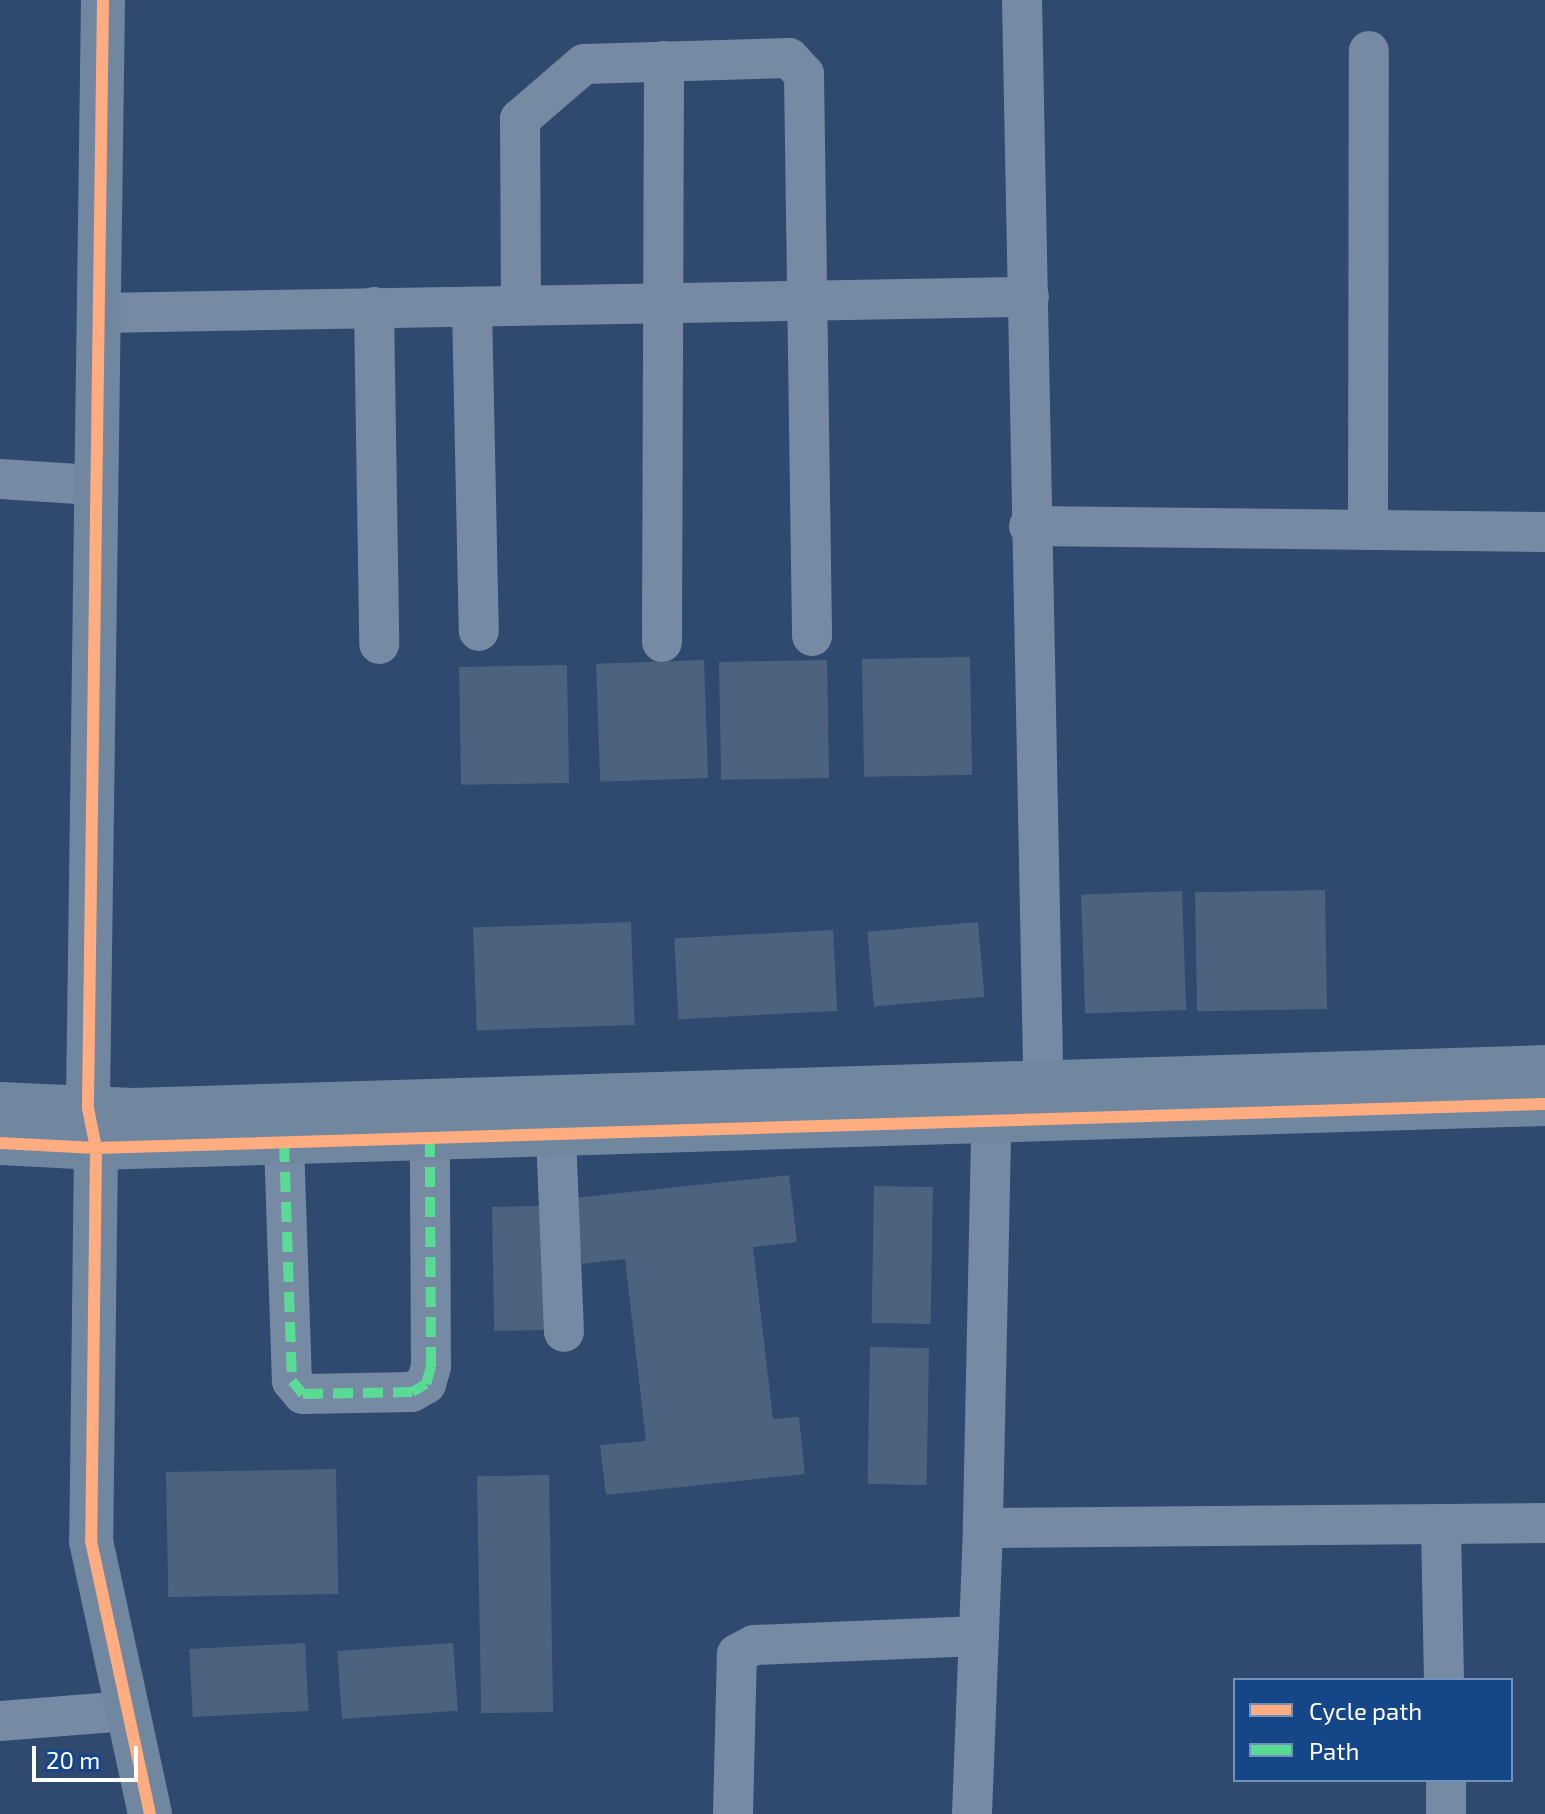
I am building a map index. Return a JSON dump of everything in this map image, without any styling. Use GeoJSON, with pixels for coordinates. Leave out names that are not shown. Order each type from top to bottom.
{"type":"FeatureCollection","features":[{"type":"Feature","properties":{"kind":"street"},"geometry":{"type":"LineString","coordinates":[[103,0],[99,313],[93,485],[91,1541],[150,1814]]}},
{"type":"Feature","properties":{"kind":"street"},"geometry":{"type":"LineString","coordinates":[[1022,0],[1029,297],[1029,526],[1044,1098]]}},
{"type":"Feature","properties":{"kind":"street"},"geometry":{"type":"LineString","coordinates":[[1368,530],[1369,51]]}},
{"type":"Feature","properties":{"kind":"street"},"geometry":{"type":"LineString","coordinates":[[521,305],[520,119],[584,64],[789,58],[804,74],[812,636]]}},
{"type":"Feature","properties":{"kind":"street"},"geometry":{"type":"LineString","coordinates":[[662,642],[660,302],[664,61]]}},
{"type":"Feature","properties":{"kind":"street"},"geometry":{"type":"LineString","coordinates":[[99,313],[472,307],[809,297],[1029,297]]}},
{"type":"Feature","properties":{"kind":"street"},"geometry":{"type":"LineString","coordinates":[[374,307],[379,644]]}},
{"type":"Feature","properties":{"kind":"street"},"geometry":{"type":"LineString","coordinates":[[472,307],[479,631]]}},
{"type":"Feature","properties":{"kind":"street"},"geometry":{"type":"LineString","coordinates":[[0,479],[93,485]]}},
{"type":"Feature","properties":{"kind":"street"},"geometry":{"type":"LineString","coordinates":[[1029,526],[1545,532]]}},
{"type":"Feature","properties":{"kind":"street"},"geometry":{"type":"LineString","coordinates":[[0,1104],[92,1128],[284,1142],[556,1134],[1044,1098],[1545,1067]]}},
{"type":"Feature","properties":{"kind":"street"},"geometry":{"type":"LineString","coordinates":[[1044,1098],[1545,1104]]}},
{"type":"Feature","properties":{"kind":"street"},"geometry":{"type":"LineString","coordinates":[[0,1143],[92,1128],[992,1102]]}},
{"type":"Feature","properties":{"kind":"street"},"geometry":{"type":"LineString","coordinates":[[972,1814],[983,1528],[992,1102]]}},
{"type":"Feature","properties":{"kind":"street"},"geometry":{"type":"LineString","coordinates":[[556,1134],[564,1332]]}},
{"type":"Feature","properties":{"kind":"street"},"geometry":{"type":"LineString","coordinates":[[284,1142],[292,1381],[303,1394],[412,1392],[426,1384],[431,1367],[430,1138]]}},
{"type":"Feature","properties":{"kind":"street"},"geometry":{"type":"LineString","coordinates":[[983,1528],[1545,1523]]}},
{"type":"Feature","properties":{"kind":"street"},"geometry":{"type":"LineString","coordinates":[[1441,1525],[1444,1678]]}},
{"type":"Feature","properties":{"kind":"street"},"geometry":{"type":"LineString","coordinates":[[733,1814],[737,1654],[754,1645],[979,1636]]}},
{"type":"Feature","properties":{"kind":"street"},"geometry":{"type":"LineString","coordinates":[[0,1721],[127,1711]]}},
{"type":"Feature","properties":{"kind":"street"},"geometry":{"type":"LineString","coordinates":[[1446,1782],[1446,1814]]}},
{"type":"Feature","properties":{"kind":"building"},"geometry":{"type":"Polygon","coordinates":[[[970,657],[972,775],[864,777],[862,659],[970,657]]]}},
{"type":"Feature","properties":{"kind":"building"},"geometry":{"type":"Polygon","coordinates":[[[704,660],[708,778],[600,782],[596,664],[704,660]]]}},
{"type":"Feature","properties":{"kind":"building"},"geometry":{"type":"Polygon","coordinates":[[[827,660],[829,778],[721,780],[719,662],[827,660]]]}},
{"type":"Feature","properties":{"kind":"building"},"geometry":{"type":"Polygon","coordinates":[[[567,665],[569,783],[461,785],[459,667],[567,665]]]}},
{"type":"Feature","properties":{"kind":"building"},"geometry":{"type":"Polygon","coordinates":[[[1325,890],[1327,1009],[1197,1011],[1195,892],[1325,890]]]}},
{"type":"Feature","properties":{"kind":"building"},"geometry":{"type":"Polygon","coordinates":[[[1182,891],[1186,1010],[1085,1013],[1081,895],[1182,891]]]}},
{"type":"Feature","properties":{"kind":"building"},"geometry":{"type":"Polygon","coordinates":[[[631,922],[635,1025],[477,1030],[473,928],[631,922]]]}},
{"type":"Feature","properties":{"kind":"building"},"geometry":{"type":"Polygon","coordinates":[[[978,922],[985,997],[874,1006],[867,932],[978,922]]]}},
{"type":"Feature","properties":{"kind":"building"},"geometry":{"type":"Polygon","coordinates":[[[833,930],[837,1011],[678,1019],[674,938],[833,930]]]}},
{"type":"Feature","properties":{"kind":"building"},"geometry":{"type":"Polygon","coordinates":[[[789,1175],[797,1242],[753,1247],[773,1419],[799,1417],[805,1474],[606,1495],[600,1445],[646,1441],[625,1259],[582,1264],[574,1198],[789,1175]]]}},
{"type":"Feature","properties":{"kind":"building"},"geometry":{"type":"Polygon","coordinates":[[[874,1186],[933,1187],[931,1324],[872,1323],[874,1186]]]}},
{"type":"Feature","properties":{"kind":"building"},"geometry":{"type":"Polygon","coordinates":[[[543,1206],[545,1330],[494,1331],[492,1207],[543,1206]]]}},
{"type":"Feature","properties":{"kind":"building"},"geometry":{"type":"Polygon","coordinates":[[[870,1347],[929,1348],[927,1485],[868,1484],[870,1347]]]}},
{"type":"Feature","properties":{"kind":"building"},"geometry":{"type":"Polygon","coordinates":[[[336,1469],[338,1594],[168,1597],[166,1472],[336,1469]]]}},
{"type":"Feature","properties":{"kind":"building"},"geometry":{"type":"Polygon","coordinates":[[[549,1475],[553,1712],[481,1713],[477,1476],[549,1475]]]}},
{"type":"Feature","properties":{"kind":"building"},"geometry":{"type":"Polygon","coordinates":[[[305,1643],[309,1711],[193,1717],[189,1649],[305,1643]]]}},
{"type":"Feature","properties":{"kind":"building"},"geometry":{"type":"Polygon","coordinates":[[[453,1643],[458,1711],[342,1719],[337,1651],[453,1643]]]}},
{"type":"Feature","properties":{"kind":"marked path"},"geometry":{"type":"LineString","coordinates":[[284,1142],[292,1381],[303,1394],[412,1392],[426,1384],[431,1367],[430,1138]]}},
{"type":"Feature","properties":{"kind":"cycle path"},"geometry":{"type":"LineString","coordinates":[[103,0],[88,1108],[96,1148],[91,1541],[150,1814]]}},
{"type":"Feature","properties":{"kind":"cycle path"},"geometry":{"type":"LineString","coordinates":[[0,1143],[96,1148],[1545,1104]]}}]}
